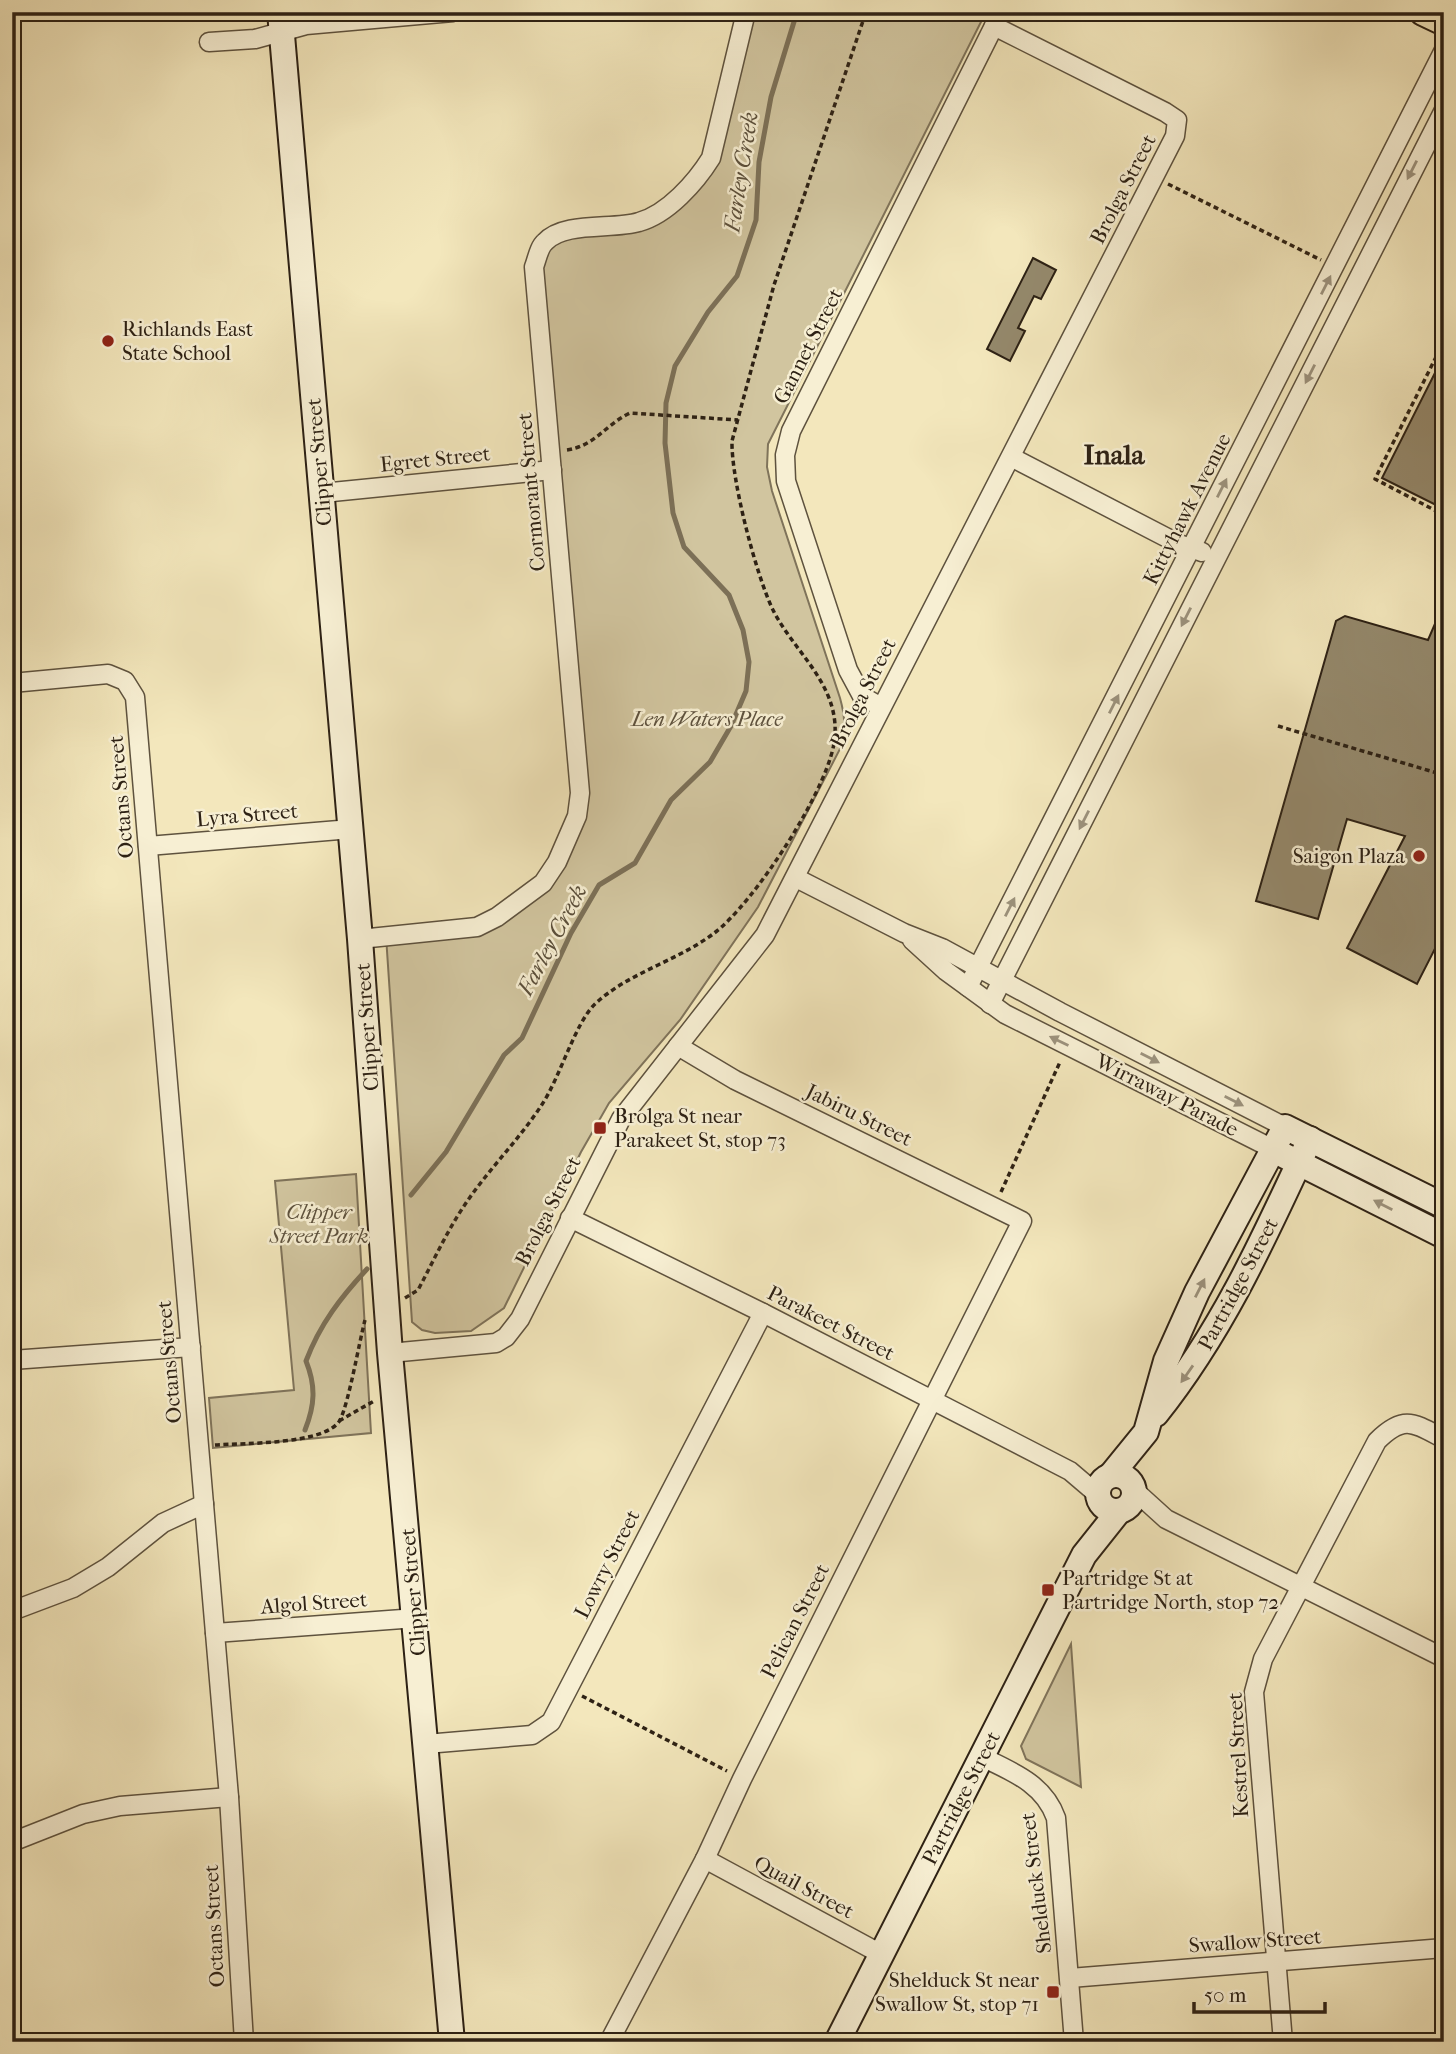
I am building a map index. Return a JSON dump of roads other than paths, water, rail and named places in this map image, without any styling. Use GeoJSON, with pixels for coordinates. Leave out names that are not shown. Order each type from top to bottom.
{"type":"FeatureCollection","features":[{"type":"Feature","properties":{"kind":"main road"},"geometry":{"type":"LineString","coordinates":[[1423,12],[1444,22]]}},
{"type":"Feature","properties":{"kind":"street"},"geometry":{"type":"LineString","coordinates":[[209,42],[281,22],[306,25],[453,12]]}},
{"type":"Feature","properties":{"kind":"street","name":"Cormorant Street"},"geometry":{"type":"LineString","coordinates":[[360,939],[477,927],[497,917],[543,883],[577,816],[580,793],[534,267],[543,243],[558,232],[639,223],[656,214],[699,178],[711,158],[746,12]]}},
{"type":"Feature","properties":{"kind":"street","name":"Brolga Street"},"geometry":{"type":"LineString","coordinates":[[390,1353],[483,1346],[506,1336],[520,1319],[621,1119],[765,935],[1175,136],[1177,120],[1165,112],[998,19]]}},
{"type":"Feature","properties":{"kind":"street","name":"Gannet Street"},"geometry":{"type":"LineString","coordinates":[[881,708],[862,696],[848,670],[786,481],[785,454],[791,431],[998,19]]}},
{"type":"Feature","properties":{"kind":"street","name":"Clipper Street"},"geometry":{"type":"LineString","coordinates":[[281,22],[351,829],[390,1353],[416,1618],[452,2042]]}},
{"type":"Feature","properties":{"kind":"street","name":"Kittyhawk Avenue"},"geometry":{"type":"LineString","coordinates":[[968,987],[1444,50]]}},
{"type":"Feature","properties":{"kind":"street"},"geometry":{"type":"LineString","coordinates":[[990,1004],[1444,110]]}},
{"type":"Feature","properties":{"kind":"street"},"geometry":{"type":"LineString","coordinates":[[1011,457],[1191,549],[1217,556]]}},
{"type":"Feature","properties":{"kind":"street","name":"Egret Street"},"geometry":{"type":"LineString","coordinates":[[322,493],[551,460]]}},
{"type":"Feature","properties":{"kind":"street","name":"Octans Street"},"geometry":{"type":"LineString","coordinates":[[12,683],[108,674],[125,681],[135,696],[229,1797],[244,2042]]}},
{"type":"Feature","properties":{"kind":"street","name":"Lyra Street"},"geometry":{"type":"LineString","coordinates":[[148,846],[351,829]]}},
{"type":"Feature","properties":{"kind":"street","name":"Wirraway Parade"},"geometry":{"type":"LineString","coordinates":[[796,878],[904,933],[979,967],[1002,982],[1444,1206]]}},
{"type":"Feature","properties":{"kind":"street","name":"Wirraway Parade"},"geometry":{"type":"LineString","coordinates":[[904,933],[990,1004],[1444,1236]]}},
{"type":"Feature","properties":{"kind":"street","name":"Jabiru Street"},"geometry":{"type":"LineString","coordinates":[[678,1046],[735,1080],[1022,1221]]}},
{"type":"Feature","properties":{"kind":"street","name":"Partridge Street"},"geometry":{"type":"LineString","coordinates":[[1147,1430],[1166,1361],[1198,1292],[1285,1127]]}},
{"type":"Feature","properties":{"kind":"street","name":"Partridge Street"},"geometry":{"type":"LineString","coordinates":[[837,2042],[1147,1430],[1186,1377],[1221,1321],[1254,1261],[1310,1139]]}},
{"type":"Feature","properties":{"kind":"street","name":"Parakeet Street"},"geometry":{"type":"LineString","coordinates":[[570,1218],[1444,1658]]}},
{"type":"Feature","properties":{"kind":"street","name":"Pelican Street"},"geometry":{"type":"LineString","coordinates":[[609,2042],[705,1859],[742,1779],[1022,1221]]}},
{"type":"Feature","properties":{"kind":"street","name":"Lowry Street"},"geometry":{"type":"LineString","coordinates":[[426,1744],[532,1735],[551,1722],[763,1313]]}},
{"type":"Feature","properties":{"kind":"street"},"geometry":{"type":"LineString","coordinates":[[12,1360],[191,1347]]}},
{"type":"Feature","properties":{"kind":"street","name":"Kestrel Street"},"geometry":{"type":"LineString","coordinates":[[1283,2042],[1254,1692],[1263,1659],[1298,1586],[1377,1441],[1393,1425],[1411,1422],[1444,1439]]}},
{"type":"Feature","properties":{"kind":"street"},"geometry":{"type":"LineString","coordinates":[[12,1611],[73,1587],[108,1567],[163,1523],[204,1504]]}},
{"type":"Feature","properties":{"kind":"street","name":"Algol Street"},"geometry":{"type":"LineString","coordinates":[[215,1633],[416,1618]]}},
{"type":"Feature","properties":{"kind":"street","name":"Shelduck Street"},"geometry":{"type":"LineString","coordinates":[[982,1757],[1020,1775],[1049,1800],[1056,1818],[1074,2042]]}},
{"type":"Feature","properties":{"kind":"street"},"geometry":{"type":"LineString","coordinates":[[12,1842],[83,1814],[120,1807],[229,1797]]}},
{"type":"Feature","properties":{"kind":"street","name":"Quail Street"},"geometry":{"type":"LineString","coordinates":[[705,1859],[881,1954]]}},
{"type":"Feature","properties":{"kind":"street","name":"Swallow Street"},"geometry":{"type":"LineString","coordinates":[[1070,1978],[1444,1948]]}},
{"type":"Feature","properties":{"kind":"waterway","name":"Farley Creek"},"geometry":{"type":"LineString","coordinates":[[411,1195],[446,1152],[504,1055],[522,1038],[571,933],[599,885],[635,863],[671,800],[710,762],[731,726],[746,691],[749,662],[743,630],[729,595],[684,547],[673,513],[665,443],[666,403],[675,366],[708,312],[737,276],[756,220],[759,162],[771,97],[797,12]]}},
{"type":"Feature","properties":{"kind":"waterway","name":"Farley Creek"},"geometry":{"type":"LineString","coordinates":[[305,1430],[313,1395],[306,1361],[332,1312],[367,1269]]}},
{"type":"Feature","properties":{"kind":"place","name":"Richlands East State School"},"geometry":{"type":"Point","coordinates":[108,341]}},
{"type":"Feature","properties":{"kind":"place","name":"Saigon Plaza"},"geometry":{"type":"Point","coordinates":[1419,856]}},
{"type":"Feature","properties":{"kind":"place","name":"Brolga St near Parakeet St, stop 73"},"geometry":{"type":"Point","coordinates":[600,1128]}},
{"type":"Feature","properties":{"kind":"place","name":"Partridge St at Partridge North, stop 72"},"geometry":{"type":"Point","coordinates":[1048,1590]}},
{"type":"Feature","properties":{"kind":"place","name":"Shelduck St near Swallow St, stop 71"},"geometry":{"type":"Point","coordinates":[1053,1992]}},
{"type":"Feature","properties":{"kind":"district","name":"Inala"},"geometry":{"type":"Point","coordinates":[1114,454]}},
{"type":"Feature","properties":{"kind":"park label","name":"Len Waters Place"},"geometry":{"type":"Point","coordinates":[707,719]}},
{"type":"Feature","properties":{"kind":"park label","name":"Clipper Street Park"},"geometry":{"type":"Point","coordinates":[319,1224]}}]}
